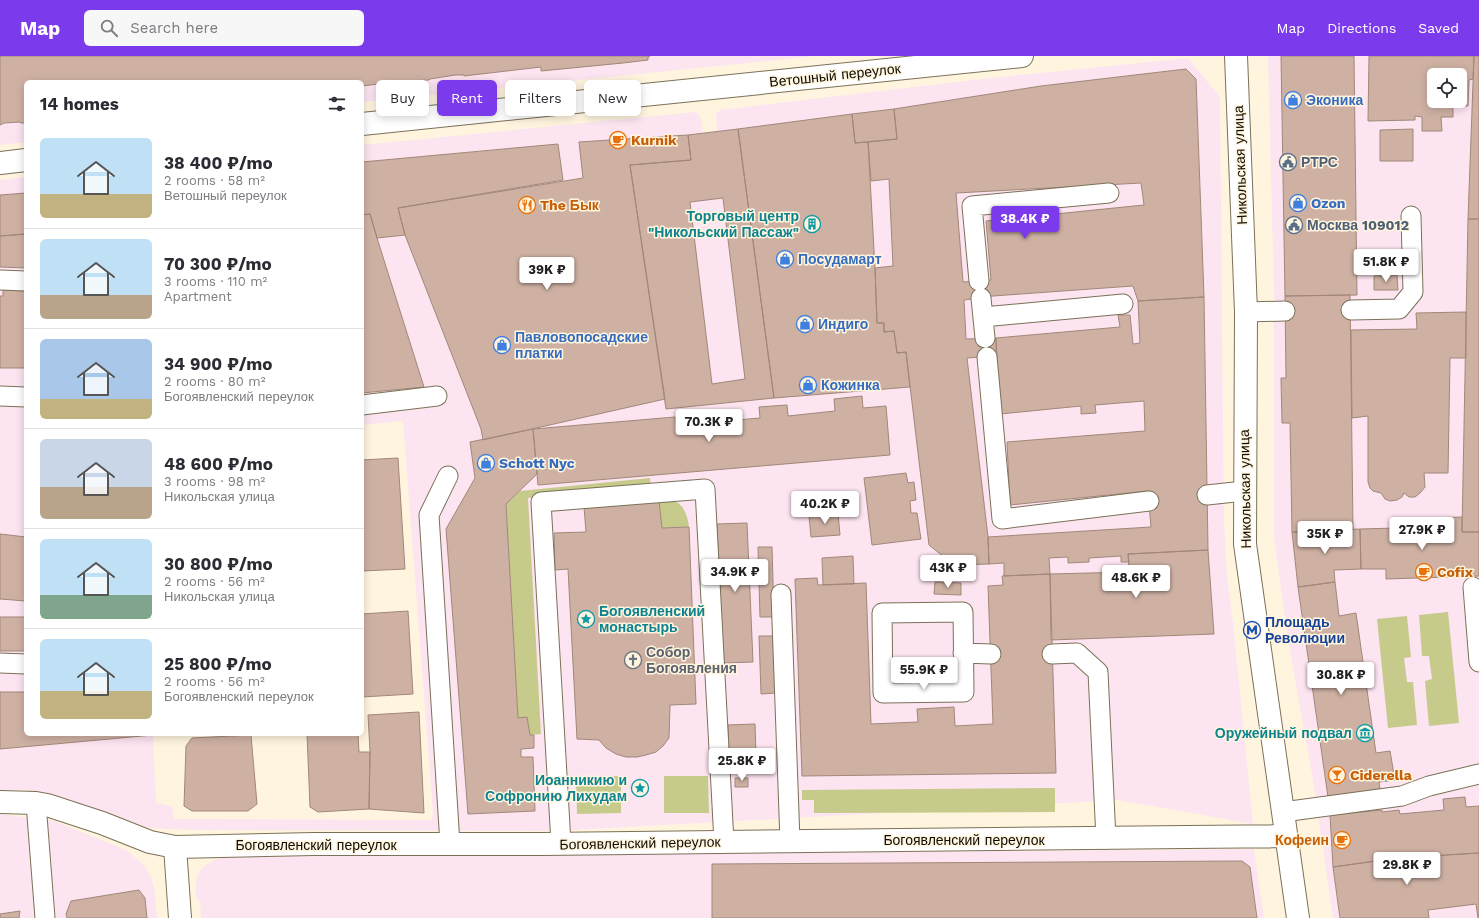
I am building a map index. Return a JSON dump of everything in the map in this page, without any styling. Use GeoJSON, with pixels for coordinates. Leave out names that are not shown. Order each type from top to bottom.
{"type":"FeatureCollection","features":[{"type":"Feature","properties":{"kind":"street","name":"Ветошный переулок"},"geometry":{"type":"LineString","coordinates":[[364,124],[1022,56]]}},
{"type":"Feature","properties":{"kind":"street","name":"Никольская улица"},"geometry":{"type":"LineString","coordinates":[[1236,56],[1246,312],[1244,491],[1245,544],[1298,918]]}},
{"type":"Feature","properties":{"kind":"street"},"geometry":{"type":"LineString","coordinates":[[0,163],[24,160]]}},
{"type":"Feature","properties":{"kind":"street","name":"Богоявленский переулок"},"geometry":{"type":"LineString","coordinates":[[0,802],[36,802],[102,823],[150,842],[175,847],[1106,839],[1286,836]]}},
{"type":"Feature","properties":{"kind":"street"},"geometry":{"type":"LineString","coordinates":[[175,847],[180,918]]}},
{"type":"Feature","properties":{"kind":"lane"},"geometry":{"type":"LineString","coordinates":[[1109,193],[972,206],[1002,519],[1149,501]]}},
{"type":"Feature","properties":{"kind":"lane"},"geometry":{"type":"LineString","coordinates":[[1350,310],[1399,309],[1413,292],[1412,216]]}},
{"type":"Feature","properties":{"kind":"lane"},"geometry":{"type":"LineString","coordinates":[[0,280],[24,281]]}},
{"type":"Feature","properties":{"kind":"lane"},"geometry":{"type":"LineString","coordinates":[[983,317],[1124,304]]}},
{"type":"Feature","properties":{"kind":"lane"},"geometry":{"type":"LineString","coordinates":[[1246,312],[1285,311]]}},
{"type":"Feature","properties":{"kind":"lane"},"geometry":{"type":"LineString","coordinates":[[0,396],[24,396]]}},
{"type":"Feature","properties":{"kind":"lane"},"geometry":{"type":"LineString","coordinates":[[364,405],[437,396]]}},
{"type":"Feature","properties":{"kind":"lane"},"geometry":{"type":"LineString","coordinates":[[448,476],[428,515],[450,844]]}},
{"type":"Feature","properties":{"kind":"lane"},"geometry":{"type":"LineString","coordinates":[[561,843],[541,502],[705,489],[724,842]]}},
{"type":"Feature","properties":{"kind":"lane"},"geometry":{"type":"LineString","coordinates":[[1207,495],[1244,491]]}},
{"type":"Feature","properties":{"kind":"lane"},"geometry":{"type":"LineString","coordinates":[[1473,587],[1479,662]]}},
{"type":"Feature","properties":{"kind":"lane"},"geometry":{"type":"LineString","coordinates":[[781,594],[790,841]]}},
{"type":"Feature","properties":{"kind":"lane"},"geometry":{"type":"LineString","coordinates":[[963,612],[963,653],[964,692],[883,693],[882,613],[963,612]]}},
{"type":"Feature","properties":{"kind":"lane"},"geometry":{"type":"LineString","coordinates":[[963,653],[991,654]]}},
{"type":"Feature","properties":{"kind":"lane"},"geometry":{"type":"LineString","coordinates":[[1052,654],[1077,653],[1098,672],[1106,839]]}},
{"type":"Feature","properties":{"kind":"lane"},"geometry":{"type":"LineString","coordinates":[[0,664],[24,664]]}},
{"type":"Feature","properties":{"kind":"lane"},"geometry":{"type":"LineString","coordinates":[[1283,812],[1402,796],[1429,786],[1479,774]]}},
{"type":"Feature","properties":{"kind":"lane"},"geometry":{"type":"LineString","coordinates":[[36,802],[45,918]]}},
{"type":"Feature","properties":{"kind":"shaded area"},"geometry":{"type":"Polygon","coordinates":[[[0,56],[816,56],[576,80],[505,80],[505,88],[497,88],[497,80],[437,80],[437,94],[429,95],[429,80],[376,80],[376,101],[364,102],[364,80],[24,80],[24,142],[0,145],[0,56]]]}},
{"type":"Feature","properties":{"kind":"shaded area"},"geometry":{"type":"Polygon","coordinates":[[[1268,56],[1479,56],[1479,918],[1333,918],[1312,775],[1289,646],[1274,539],[1274,295],[1268,56]]]}},
{"type":"Feature","properties":{"kind":"shaded area"},"geometry":{"type":"Polygon","coordinates":[[[1188,58],[1220,97],[1224,522],[1227,575],[1253,824],[1118,800],[556,831],[194,830],[149,828],[58,796],[25,790],[0,790],[0,180],[24,177],[24,736],[153,736],[156,803],[172,806],[174,819],[432,820],[433,813],[403,421],[364,425],[364,145],[696,112],[700,116],[703,133],[717,131],[716,115],[720,110],[982,79],[1188,58]]]}},
{"type":"Feature","properties":{"kind":"shaded area"},"geometry":{"type":"Polygon","coordinates":[[[0,814],[54,821],[126,850],[145,866],[151,877],[155,892],[157,918],[0,918],[0,814]]]}},
{"type":"Feature","properties":{"kind":"shaded area"},"geometry":{"type":"Polygon","coordinates":[[[1254,849],[1264,918],[201,918],[200,901],[195,896],[197,875],[202,868],[214,860],[224,857],[1254,849]]]}},
{"type":"Feature","properties":{"kind":"green space"},"geometry":{"type":"Polygon","coordinates":[[[650,478],[651,487],[528,498],[541,734],[530,735],[527,717],[518,718],[506,504],[520,491],[650,478]]]}},
{"type":"Feature","properties":{"kind":"green space"},"geometry":{"type":"Polygon","coordinates":[[[659,501],[677,502],[683,508],[688,519],[689,527],[662,528],[659,501]]]}},
{"type":"Feature","properties":{"kind":"green space"},"geometry":{"type":"Polygon","coordinates":[[[1448,612],[1459,723],[1429,726],[1425,681],[1432,679],[1429,656],[1422,656],[1419,615],[1448,612]]]}},
{"type":"Feature","properties":{"kind":"green space"},"geometry":{"type":"Polygon","coordinates":[[[1407,616],[1411,657],[1404,658],[1407,682],[1413,682],[1417,725],[1388,728],[1377,619],[1407,616]]]}},
{"type":"Feature","properties":{"kind":"green space"},"geometry":{"type":"Polygon","coordinates":[[[621,776],[621,813],[577,814],[576,777],[621,776]]]}},
{"type":"Feature","properties":{"kind":"green space"},"geometry":{"type":"Polygon","coordinates":[[[664,776],[708,776],[709,813],[664,813],[664,776]]]}},
{"type":"Feature","properties":{"kind":"green space"},"geometry":{"type":"Polygon","coordinates":[[[1055,788],[1055,812],[814,813],[814,800],[802,800],[802,790],[1055,788]]]}},
{"type":"Feature","properties":{"kind":"building"},"geometry":{"type":"Polygon","coordinates":[[[0,56],[650,56],[648,57],[648,60],[541,71],[541,67],[464,76],[455,75],[429,80],[376,80],[376,84],[364,86],[364,80],[24,80],[24,123],[4,123],[0,125],[0,56]]]}},
{"type":"Feature","properties":{"kind":"building"},"geometry":{"type":"Polygon","coordinates":[[[1281,56],[1354,56],[1357,295],[1285,296],[1281,56]]]}},
{"type":"Feature","properties":{"kind":"building"},"geometry":{"type":"Polygon","coordinates":[[[1369,56],[1474,56],[1473,79],[1469,80],[1468,106],[1467,68],[1427,68],[1427,108],[1453,108],[1453,117],[1441,117],[1442,131],[1422,131],[1422,117],[1415,116],[1415,120],[1368,121],[1369,56]]]}},
{"type":"Feature","properties":{"kind":"building"},"geometry":{"type":"Polygon","coordinates":[[[1474,56],[1479,56],[1479,219],[1468,219],[1474,56]]]}},
{"type":"Feature","properties":{"kind":"building"},"geometry":{"type":"Polygon","coordinates":[[[1186,69],[1196,79],[1204,297],[1138,301],[1133,286],[993,296],[964,300],[966,339],[996,338],[996,356],[967,358],[988,537],[989,564],[954,565],[929,545],[906,352],[897,353],[894,331],[884,332],[884,323],[877,323],[875,268],[893,266],[889,179],[871,181],[868,142],[897,139],[894,109],[1041,86],[1186,69]],[[1141,183],[956,193],[963,282],[991,280],[986,221],[1144,205],[1141,183]]]}},
{"type":"Feature","properties":{"kind":"building"},"geometry":{"type":"Polygon","coordinates":[[[894,109],[897,139],[855,143],[852,114],[894,109]]]}},
{"type":"Feature","properties":{"kind":"building","name":"Торговый центр \"Никольский Пассаж\""},"geometry":{"type":"Polygon","coordinates":[[[852,114],[855,143],[868,142],[877,323],[884,323],[884,332],[894,331],[897,353],[906,352],[910,387],[774,398],[738,129],[852,114]]]}},
{"type":"Feature","properties":{"kind":"building"},"geometry":{"type":"Polygon","coordinates":[[[738,129],[774,398],[666,409],[630,165],[691,160],[688,135],[738,129]],[[723,198],[690,202],[712,384],[745,379],[723,198]]]}},
{"type":"Feature","properties":{"kind":"building"},"geometry":{"type":"Polygon","coordinates":[[[1413,129],[1413,161],[1380,161],[1380,130],[1413,129]]]}},
{"type":"Feature","properties":{"kind":"building"},"geometry":{"type":"Polygon","coordinates":[[[688,135],[691,160],[630,165],[665,399],[483,440],[481,429],[405,235],[398,208],[583,178],[579,142],[688,135]]]}},
{"type":"Feature","properties":{"kind":"building"},"geometry":{"type":"Polygon","coordinates":[[[558,144],[563,180],[398,208],[405,235],[377,238],[370,214],[364,215],[364,162],[558,144]]]}},
{"type":"Feature","properties":{"kind":"building"},"geometry":{"type":"Polygon","coordinates":[[[24,193],[24,234],[0,236],[0,195],[24,193]]]}},
{"type":"Feature","properties":{"kind":"building"},"geometry":{"type":"Polygon","coordinates":[[[370,214],[424,387],[364,393],[364,215],[370,214]]]}},
{"type":"Feature","properties":{"kind":"building"},"geometry":{"type":"Polygon","coordinates":[[[1468,219],[1479,219],[1479,532],[1462,532],[1468,219]]]}},
{"type":"Feature","properties":{"kind":"building"},"geometry":{"type":"Polygon","coordinates":[[[24,234],[24,268],[0,267],[0,236],[24,234]]]}},
{"type":"Feature","properties":{"kind":"building"},"geometry":{"type":"Polygon","coordinates":[[[1397,275],[1398,290],[1374,290],[1374,276],[1397,275]]]}},
{"type":"Feature","properties":{"kind":"building"},"geometry":{"type":"Polygon","coordinates":[[[3,290],[24,291],[24,368],[0,368],[0,296],[3,296],[3,290]]]}},
{"type":"Feature","properties":{"kind":"building"},"geometry":{"type":"Polygon","coordinates":[[[1350,295],[1353,529],[1292,532],[1290,423],[1282,423],[1281,378],[1286,378],[1285,296],[1350,295]]]}},
{"type":"Feature","properties":{"kind":"building"},"geometry":{"type":"Polygon","coordinates":[[[1204,297],[1208,550],[1128,554],[1129,562],[1121,562],[1121,556],[1089,558],[1089,562],[1068,563],[1068,557],[1049,558],[1050,574],[1004,576],[1004,563],[989,564],[988,537],[1151,527],[1148,491],[1010,505],[1007,442],[1145,431],[1144,401],[1095,405],[1096,413],[1081,414],[1081,406],[1000,414],[996,338],[1120,327],[1118,315],[1130,315],[1133,344],[1140,343],[1138,301],[1204,297]]]}},
{"type":"Feature","properties":{"kind":"building"},"geometry":{"type":"Polygon","coordinates":[[[1466,312],[1466,358],[1450,358],[1448,473],[1424,473],[1425,487],[1415,497],[1409,497],[1404,493],[1402,497],[1397,500],[1390,501],[1385,499],[1381,493],[1373,491],[1370,488],[1368,482],[1368,416],[1352,418],[1351,330],[1417,329],[1416,313],[1466,312]]]}},
{"type":"Feature","properties":{"kind":"building"},"geometry":{"type":"Polygon","coordinates":[[[862,396],[863,408],[886,406],[890,455],[538,485],[533,429],[675,417],[676,425],[690,424],[689,413],[713,411],[714,422],[760,418],[759,407],[787,405],[788,416],[835,411],[834,399],[862,396]]]}},
{"type":"Feature","properties":{"kind":"building"},"geometry":{"type":"Polygon","coordinates":[[[533,429],[537,474],[506,504],[518,718],[527,717],[530,735],[534,735],[534,748],[521,749],[521,757],[533,757],[535,811],[468,814],[446,529],[475,478],[470,442],[533,429]]]}},
{"type":"Feature","properties":{"kind":"building"},"geometry":{"type":"Polygon","coordinates":[[[398,458],[405,569],[364,571],[364,460],[398,458]]]}},
{"type":"Feature","properties":{"kind":"building"},"geometry":{"type":"Polygon","coordinates":[[[906,473],[908,483],[914,482],[916,500],[910,501],[911,513],[917,513],[921,539],[872,545],[864,478],[906,473]]]}},
{"type":"Feature","properties":{"kind":"building","name":"Собор Богоявления"},"geometry":{"type":"Polygon","coordinates":[[[659,501],[662,528],[689,527],[696,704],[670,705],[669,738],[663,746],[656,752],[646,755],[626,757],[616,754],[606,748],[599,740],[577,739],[568,569],[555,570],[554,533],[586,532],[584,507],[659,501]]]}},
{"type":"Feature","properties":{"kind":"building"},"geometry":{"type":"Polygon","coordinates":[[[838,513],[840,535],[811,537],[809,516],[838,513]]]}},
{"type":"Feature","properties":{"kind":"building"},"geometry":{"type":"Polygon","coordinates":[[[1462,517],[1462,532],[1479,532],[1479,576],[1386,579],[1386,569],[1361,569],[1360,529],[1433,527],[1433,518],[1462,517]]]}},
{"type":"Feature","properties":{"kind":"building"},"geometry":{"type":"Polygon","coordinates":[[[747,523],[753,662],[723,663],[717,524],[747,523]]]}},
{"type":"Feature","properties":{"kind":"building"},"geometry":{"type":"Polygon","coordinates":[[[1360,529],[1361,569],[1334,570],[1335,582],[1298,587],[1292,532],[1360,529]]]}},
{"type":"Feature","properties":{"kind":"building"},"geometry":{"type":"Polygon","coordinates":[[[0,534],[24,537],[24,601],[0,599],[0,534]]]}},
{"type":"Feature","properties":{"kind":"building"},"geometry":{"type":"Polygon","coordinates":[[[758,547],[772,547],[774,617],[760,617],[758,547]]]}},
{"type":"Feature","properties":{"kind":"building"},"geometry":{"type":"Polygon","coordinates":[[[1208,550],[1214,634],[1051,640],[1050,574],[1129,572],[1128,554],[1208,550]]]}},
{"type":"Feature","properties":{"kind":"building"},"geometry":{"type":"Polygon","coordinates":[[[853,556],[854,584],[823,585],[822,558],[853,556]]]}},
{"type":"Feature","properties":{"kind":"building"},"geometry":{"type":"Polygon","coordinates":[[[1050,574],[1056,773],[802,776],[795,579],[817,578],[818,585],[866,583],[871,724],[918,722],[917,709],[954,707],[955,726],[993,724],[988,586],[1003,585],[1002,576],[1050,574]]]}},
{"type":"Feature","properties":{"kind":"building"},"geometry":{"type":"Polygon","coordinates":[[[935,582],[961,583],[961,595],[934,594],[935,582]]]}},
{"type":"Feature","properties":{"kind":"building"},"geometry":{"type":"Polygon","coordinates":[[[1335,582],[1339,616],[1356,613],[1376,753],[1390,751],[1395,780],[1379,782],[1380,789],[1328,797],[1298,587],[1335,582]]]}},
{"type":"Feature","properties":{"kind":"building"},"geometry":{"type":"Polygon","coordinates":[[[408,611],[413,694],[364,697],[364,614],[408,611]]]}},
{"type":"Feature","properties":{"kind":"building"},"geometry":{"type":"Polygon","coordinates":[[[0,617],[24,617],[24,651],[0,651],[0,617]]]}},
{"type":"Feature","properties":{"kind":"building"},"geometry":{"type":"Polygon","coordinates":[[[759,636],[776,636],[776,693],[761,694],[759,636]]]}},
{"type":"Feature","properties":{"kind":"building"},"geometry":{"type":"Polygon","coordinates":[[[0,692],[24,692],[24,736],[142,736],[0,749],[0,692]]]}},
{"type":"Feature","properties":{"kind":"building"},"geometry":{"type":"Polygon","coordinates":[[[419,712],[424,813],[369,809],[370,752],[368,715],[419,712]]]}},
{"type":"Feature","properties":{"kind":"building"},"geometry":{"type":"Polygon","coordinates":[[[755,724],[756,754],[729,755],[728,725],[755,724]]]}},
{"type":"Feature","properties":{"kind":"building"},"geometry":{"type":"Polygon","coordinates":[[[251,736],[257,804],[248,811],[192,811],[184,806],[186,746],[192,738],[251,736]]]}},
{"type":"Feature","properties":{"kind":"building"},"geometry":{"type":"Polygon","coordinates":[[[307,736],[358,736],[359,752],[370,752],[369,809],[318,812],[310,807],[307,736]]]}},
{"type":"Feature","properties":{"kind":"building"},"geometry":{"type":"Polygon","coordinates":[[[735,778],[748,778],[748,787],[735,787],[735,778]]]}},
{"type":"Feature","properties":{"kind":"building"},"geometry":{"type":"Polygon","coordinates":[[[1465,797],[1466,807],[1479,806],[1479,853],[1397,858],[1333,867],[1330,815],[1382,810],[1382,812],[1399,810],[1400,814],[1444,810],[1443,799],[1465,797]]]}},
{"type":"Feature","properties":{"kind":"building"},"geometry":{"type":"Polygon","coordinates":[[[1479,853],[1479,918],[1476,904],[1428,910],[1429,918],[1340,918],[1333,867],[1397,858],[1479,853]]]}},
{"type":"Feature","properties":{"kind":"building"},"geometry":{"type":"Polygon","coordinates":[[[1242,861],[1250,867],[1257,918],[712,918],[712,864],[1242,861]]]}},
{"type":"Feature","properties":{"kind":"building"},"geometry":{"type":"Polygon","coordinates":[[[139,890],[145,898],[147,918],[67,918],[66,914],[71,901],[139,890]]]}},
{"type":"Feature","properties":{"kind":"building"},"geometry":{"type":"Polygon","coordinates":[[[20,911],[19,918],[0,918],[0,914],[20,911]]]}},
{"type":"Feature","properties":{"kind":"place","name":"Эконика"},"geometry":{"type":"Point","coordinates":[1293,100]}},
{"type":"Feature","properties":{"kind":"place","name":"Kurnik"},"geometry":{"type":"Point","coordinates":[618,140]}},
{"type":"Feature","properties":{"kind":"place","name":"РТРС"},"geometry":{"type":"Point","coordinates":[1288,162]}},
{"type":"Feature","properties":{"kind":"place","name":"Ozon"},"geometry":{"type":"Point","coordinates":[1298,203]}},
{"type":"Feature","properties":{"kind":"place","name":"The Бык"},"geometry":{"type":"Point","coordinates":[527,205]}},
{"type":"Feature","properties":{"kind":"place","name":"Торговый центр \"Никольский Пассаж\""},"geometry":{"type":"Point","coordinates":[812,224]}},
{"type":"Feature","properties":{"kind":"place","name":"Москва 109012"},"geometry":{"type":"Point","coordinates":[1294,225]}},
{"type":"Feature","properties":{"kind":"place","name":"Посудамарт"},"geometry":{"type":"Point","coordinates":[785,259]}},
{"type":"Feature","properties":{"kind":"place","name":"Индиго"},"geometry":{"type":"Point","coordinates":[805,324]}},
{"type":"Feature","properties":{"kind":"place","name":"Павловопосадские платки"},"geometry":{"type":"Point","coordinates":[502,345]}},
{"type":"Feature","properties":{"kind":"place","name":"Кожинка"},"geometry":{"type":"Point","coordinates":[808,385]}},
{"type":"Feature","properties":{"kind":"place","name":"Schott Nyc"},"geometry":{"type":"Point","coordinates":[486,463]}},
{"type":"Feature","properties":{"kind":"place","name":"Cofix"},"geometry":{"type":"Point","coordinates":[1424,572]}},
{"type":"Feature","properties":{"kind":"place","name":"Богоявленский монастырь"},"geometry":{"type":"Point","coordinates":[586,619]}},
{"type":"Feature","properties":{"kind":"place","name":"Площадь Революции"},"geometry":{"type":"Point","coordinates":[1252,630]}},
{"type":"Feature","properties":{"kind":"place","name":"Собор Богоявления"},"geometry":{"type":"Point","coordinates":[633,660]}},
{"type":"Feature","properties":{"kind":"place","name":"Оружейный подвал"},"geometry":{"type":"Point","coordinates":[1365,733]}},
{"type":"Feature","properties":{"kind":"place","name":"Ciderella"},"geometry":{"type":"Point","coordinates":[1337,775]}},
{"type":"Feature","properties":{"kind":"place","name":"Иоанникию и Софронию Лихудам"},"geometry":{"type":"Point","coordinates":[640,788]}},
{"type":"Feature","properties":{"kind":"place","name":"Кофеин"},"geometry":{"type":"Point","coordinates":[1342,840]}}]}
